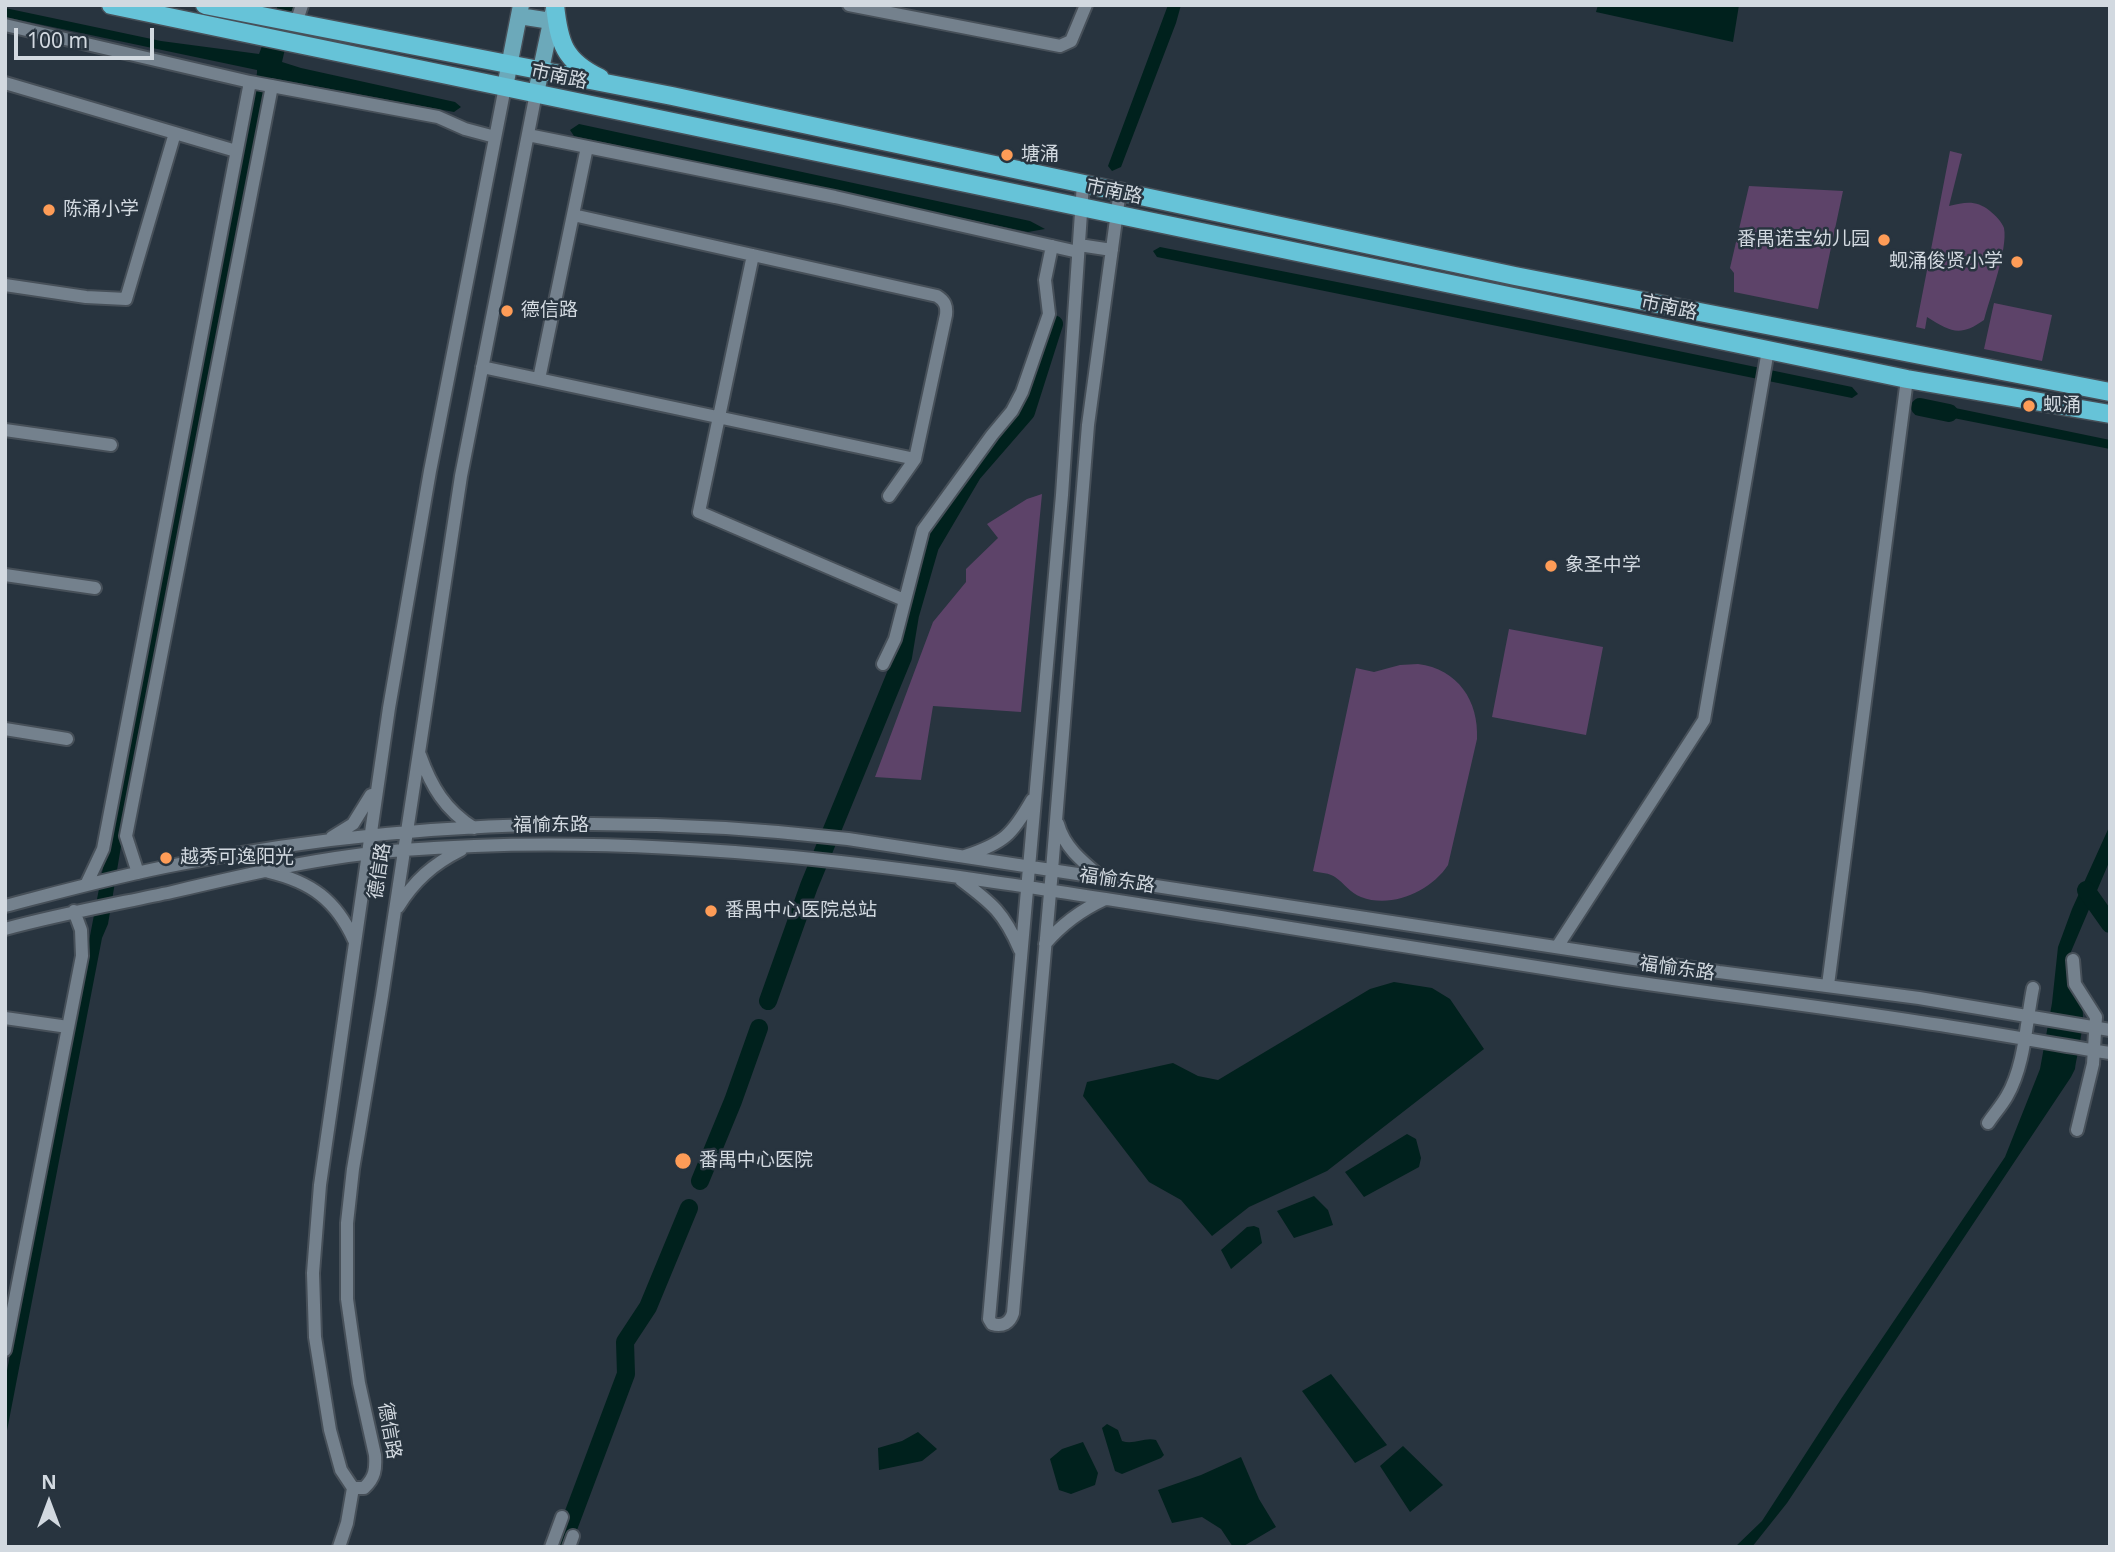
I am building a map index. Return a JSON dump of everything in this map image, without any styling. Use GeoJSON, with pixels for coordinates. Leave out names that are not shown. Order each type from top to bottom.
{"type":"FeatureCollection","features":[{"type":"Feature","properties":{"kind":"highway","name":"市南路"},"geometry":{"type":"LineString","coordinates":[[111,5],[1152,221],[1767,357],[2110,414]]}},
{"type":"Feature","properties":{"kind":"highway","name":"市南路"},"geometry":{"type":"LineString","coordinates":[[205,5],[266,13],[295,23],[616,85],[1121,190],[1514,276],[2110,392]]}},
{"type":"Feature","properties":{"kind":"highway"},"geometry":{"type":"LineString","coordinates":[[553,11],[565,52],[587,72],[616,85]]}},
{"type":"Feature","properties":{"kind":"highway"},"geometry":{"type":"LineString","coordinates":[[1047,199],[1051,176]]}},
{"type":"Feature","properties":{"kind":"highway"},"geometry":{"type":"LineString","coordinates":[[1152,221],[1156,198]]}},
{"type":"Feature","properties":{"kind":"main road"},"geometry":{"type":"LineString","coordinates":[[520,10],[553,11]]}},
{"type":"Feature","properties":{"kind":"main road","name":"德信路"},"geometry":{"type":"LineString","coordinates":[[505,87],[520,10]]}},
{"type":"Feature","properties":{"kind":"main road","name":"德信路"},"geometry":{"type":"LineString","coordinates":[[536,93],[553,11]]}},
{"type":"Feature","properties":{"kind":"street"},"geometry":{"type":"LineString","coordinates":[[295,23],[302,5]]}},
{"type":"Feature","properties":{"kind":"street"},"geometry":{"type":"LineString","coordinates":[[849,5],[1060,46],[1071,41],[1086,5]]}},
{"type":"Feature","properties":{"kind":"street"},"geometry":{"type":"LineString","coordinates":[[5,25],[252,82],[438,117],[465,130],[495,137]]}},
{"type":"Feature","properties":{"kind":"street"},"geometry":{"type":"LineString","coordinates":[[91,884],[103,849],[236,151],[252,82]]}},
{"type":"Feature","properties":{"kind":"street"},"geometry":{"type":"LineString","coordinates":[[5,83],[236,151]]}},
{"type":"Feature","properties":{"kind":"street"},"geometry":{"type":"LineString","coordinates":[[138,873],[126,836],[270,85]]}},
{"type":"Feature","properties":{"kind":"street","name":"德信路"},"geometry":{"type":"LineString","coordinates":[[505,87],[432,459],[378,778],[320,1185],[313,1273],[315,1337],[330,1430],[341,1470],[353,1488],[365,1488],[373,1480],[376,1468],[351,1342],[347,1299],[347,1223],[353,1169],[461,477],[536,93]]}},
{"type":"Feature","properties":{"kind":"street"},"geometry":{"type":"LineString","coordinates":[[5,285],[86,297],[125,299],[175,133]]}},
{"type":"Feature","properties":{"kind":"street"},"geometry":{"type":"LineString","coordinates":[[528,135],[835,197],[1052,246],[1112,250]]}},
{"type":"Feature","properties":{"kind":"street"},"geometry":{"type":"LineString","coordinates":[[540,379],[587,147]]}},
{"type":"Feature","properties":{"kind":"street"},"geometry":{"type":"LineString","coordinates":[[1083,183],[1062,495],[989,1319],[992,1324],[997,1325],[1005,1325],[1013,1312],[1088,425],[1121,190]]}},
{"type":"Feature","properties":{"kind":"street"},"geometry":{"type":"LineString","coordinates":[[573,215],[943,299],[947,315],[915,459],[889,496]]}},
{"type":"Feature","properties":{"kind":"street"},"geometry":{"type":"LineString","coordinates":[[883,664],[895,639],[923,530],[1012,411],[1023,392],[1048,314],[1045,280],[1052,246]]}},
{"type":"Feature","properties":{"kind":"street"},"geometry":{"type":"LineString","coordinates":[[753,255],[699,512],[904,600]]}},
{"type":"Feature","properties":{"kind":"street"},"geometry":{"type":"LineString","coordinates":[[1557,947],[1704,720],[1767,357]]}},
{"type":"Feature","properties":{"kind":"street"},"geometry":{"type":"LineString","coordinates":[[482,367],[915,459]]}},
{"type":"Feature","properties":{"kind":"street"},"geometry":{"type":"LineString","coordinates":[[1828,985],[1906,379]]}},
{"type":"Feature","properties":{"kind":"street"},"geometry":{"type":"LineString","coordinates":[[5,430],[111,445]]}},
{"type":"Feature","properties":{"kind":"street"},"geometry":{"type":"LineString","coordinates":[[5,575],[95,588]]}},
{"type":"Feature","properties":{"kind":"street"},"geometry":{"type":"LineString","coordinates":[[5,729],[67,739]]}},
{"type":"Feature","properties":{"kind":"street"},"geometry":{"type":"LineString","coordinates":[[419,752],[442,799],[456,817],[475,828]]}},
{"type":"Feature","properties":{"kind":"street"},"geometry":{"type":"LineString","coordinates":[[322,841],[353,824],[368,804],[378,778]]}},
{"type":"Feature","properties":{"kind":"street"},"geometry":{"type":"LineString","coordinates":[[963,857],[999,842],[1015,828],[1034,797]]}},
{"type":"Feature","properties":{"kind":"street"},"geometry":{"type":"LineString","coordinates":[[1056,815],[1066,842],[1078,858],[1101,877]]}},
{"type":"Feature","properties":{"kind":"street","name":"福愉东路"},"geometry":{"type":"LineString","coordinates":[[5,906],[123,876],[230,855],[322,841],[475,828],[639,824],[808,834],[848,839],[1557,947],[1828,985],[2110,1030]]}},
{"type":"Feature","properties":{"kind":"street"},"geometry":{"type":"LineString","coordinates":[[394,913],[409,889],[426,872],[446,857],[468,846]]}},
{"type":"Feature","properties":{"kind":"street","name":"福愉东路"},"geometry":{"type":"LineString","coordinates":[[5,929],[74,911],[265,871],[404,849],[468,846],[667,846],[845,861],[1050,890],[1608,978],[2110,1053]]}},
{"type":"Feature","properties":{"kind":"street"},"geometry":{"type":"LineString","coordinates":[[944,875],[947,854]]}},
{"type":"Feature","properties":{"kind":"street"},"geometry":{"type":"LineString","coordinates":[[265,871],[294,878],[323,895],[346,922],[354,940]]}},
{"type":"Feature","properties":{"kind":"street"},"geometry":{"type":"LineString","coordinates":[[958,877],[990,901],[1008,923],[1020,951]]}},
{"type":"Feature","properties":{"kind":"street"},"geometry":{"type":"LineString","coordinates":[[1045,944],[1070,919],[1105,899]]}},
{"type":"Feature","properties":{"kind":"street"},"geometry":{"type":"LineString","coordinates":[[5,1350],[84,946],[74,911]]}},
{"type":"Feature","properties":{"kind":"street"},"geometry":{"type":"LineString","coordinates":[[2073,960],[2075,984],[2096,1017],[2091,1027],[2089,1088],[2077,1130]]}},
{"type":"Feature","properties":{"kind":"street"},"geometry":{"type":"LineString","coordinates":[[1987,1123],[2007,1096],[2024,1039],[2033,988]]}},
{"type":"Feature","properties":{"kind":"street"},"geometry":{"type":"LineString","coordinates":[[1956,1028],[1960,1005]]}},
{"type":"Feature","properties":{"kind":"street"},"geometry":{"type":"LineString","coordinates":[[5,1017],[68,1027]]}},
{"type":"Feature","properties":{"kind":"street"},"geometry":{"type":"LineString","coordinates":[[338,1547],[351,1508],[353,1488]]}},
{"type":"Feature","properties":{"kind":"street"},"geometry":{"type":"LineString","coordinates":[[551,1547],[562,1517]]}},
{"type":"Feature","properties":{"kind":"shaded area"},"geometry":{"type":"Polygon","coordinates":[[[278,5],[295,5],[282,62],[455,102],[461,107],[454,112],[272,78],[267,84],[141,727],[108,924],[102,938],[5,1441],[5,1381],[257,70],[5,17],[5,8],[161,41],[259,54],[278,5]]]}},
{"type":"Feature","properties":{"kind":"shaded area"},"geometry":{"type":"Polygon","coordinates":[[[1168,5],[1181,5],[1176,23],[1121,167],[1112,171],[1108,166],[1168,5]]]}},
{"type":"Feature","properties":{"kind":"shaded area"},"geometry":{"type":"Polygon","coordinates":[[[1598,5],[1739,5],[1733,42],[1596,12],[1598,5]]]}},
{"type":"Feature","properties":{"kind":"shaded area"},"geometry":{"type":"Polygon","coordinates":[[[579,124],[1030,221],[1045,229],[1028,232],[574,136],[570,130],[579,124]]]}},
{"type":"Feature","properties":{"kind":"shaded area"},"geometry":{"type":"Polygon","coordinates":[[[1950,151],[1962,154],[1949,206],[1966,203],[1985,207],[2000,221],[2005,237],[1984,320],[1968,329],[1956,330],[1927,317],[1925,329],[1916,327],[1950,151]]]}},
{"type":"Feature","properties":{"kind":"shaded area"},"geometry":{"type":"Polygon","coordinates":[[[1749,186],[1843,191],[1818,309],[1734,292],[1734,273],[1730,268],[1749,186]]]}},
{"type":"Feature","properties":{"kind":"shaded area"},"geometry":{"type":"Polygon","coordinates":[[[1160,247],[1852,387],[1858,394],[1852,398],[1157,257],[1153,251],[1160,247]]]}},
{"type":"Feature","properties":{"kind":"shaded area"},"geometry":{"type":"Polygon","coordinates":[[[1994,303],[2052,315],[2042,361],[1984,349],[1994,303]]]}},
{"type":"Feature","properties":{"kind":"shaded area"},"geometry":{"type":"Polygon","coordinates":[[[1931,403],[2110,440],[2110,449],[1928,413],[1925,408],[1931,403]]]}},
{"type":"Feature","properties":{"kind":"shaded area"},"geometry":{"type":"Polygon","coordinates":[[[1042,494],[1021,712],[933,706],[921,780],[875,777],[933,622],[966,582],[966,569],[998,538],[987,524],[1027,499],[1042,494]]]}},
{"type":"Feature","properties":{"kind":"shaded area"},"geometry":{"type":"Polygon","coordinates":[[[1509,629],[1603,647],[1586,735],[1492,717],[1509,629]]]}},
{"type":"Feature","properties":{"kind":"shaded area"},"geometry":{"type":"Polygon","coordinates":[[[1418,664],[1444,672],[1463,689],[1474,712],[1477,739],[1448,865],[1432,883],[1421,890],[1398,899],[1373,900],[1357,895],[1333,876],[1313,871],[1356,668],[1374,672],[1400,665],[1418,664]]]}},
{"type":"Feature","properties":{"kind":"shaded area"},"geometry":{"type":"Polygon","coordinates":[[[2110,825],[2110,860],[2070,954],[2071,975],[2083,1014],[2075,1069],[2071,1077],[1787,1503],[1752,1547],[1735,1547],[1762,1521],[2005,1157],[2040,1069],[2052,1003],[2058,947],[2110,825]]]}},
{"type":"Feature","properties":{"kind":"shaded area"},"geometry":{"type":"Polygon","coordinates":[[[1394,982],[1432,988],[1450,999],[1484,1049],[1327,1171],[1249,1207],[1212,1236],[1181,1200],[1149,1182],[1083,1096],[1087,1082],[1173,1063],[1198,1076],[1218,1080],[1370,989],[1394,982]]]}},
{"type":"Feature","properties":{"kind":"shaded area"},"geometry":{"type":"Polygon","coordinates":[[[1407,1134],[1416,1139],[1421,1158],[1419,1167],[1364,1197],[1345,1172],[1407,1134]]]}},
{"type":"Feature","properties":{"kind":"shaded area"},"geometry":{"type":"Polygon","coordinates":[[[1314,1196],[1328,1210],[1333,1225],[1294,1238],[1277,1211],[1314,1196]]]}},
{"type":"Feature","properties":{"kind":"shaded area"},"geometry":{"type":"Polygon","coordinates":[[[1247,1227],[1259,1228],[1262,1243],[1231,1269],[1221,1250],[1247,1227]]]}},
{"type":"Feature","properties":{"kind":"shaded area"},"geometry":{"type":"Polygon","coordinates":[[[1331,1374],[1387,1445],[1355,1463],[1302,1391],[1331,1374]]]}},
{"type":"Feature","properties":{"kind":"shaded area"},"geometry":{"type":"Polygon","coordinates":[[[1107,1424],[1118,1430],[1122,1441],[1156,1440],[1164,1455],[1122,1474],[1115,1471],[1102,1428],[1107,1424]]]}},
{"type":"Feature","properties":{"kind":"shaded area"},"geometry":{"type":"Polygon","coordinates":[[[918,1432],[937,1449],[922,1461],[879,1470],[878,1448],[902,1441],[918,1432]]]}},
{"type":"Feature","properties":{"kind":"shaded area"},"geometry":{"type":"Polygon","coordinates":[[[1083,1442],[1098,1473],[1095,1485],[1071,1494],[1059,1490],[1050,1459],[1062,1449],[1083,1442]]]}},
{"type":"Feature","properties":{"kind":"shaded area"},"geometry":{"type":"Polygon","coordinates":[[[1403,1446],[1443,1485],[1410,1512],[1380,1466],[1403,1446]]]}},
{"type":"Feature","properties":{"kind":"shaded area"},"geometry":{"type":"Polygon","coordinates":[[[1241,1457],[1259,1499],[1276,1527],[1242,1547],[1233,1547],[1221,1529],[1202,1517],[1172,1523],[1158,1490],[1241,1457]]]}},
{"type":"Feature","properties":{"kind":"waterway"},"geometry":{"type":"LineString","coordinates":[[768,1001],[809,886],[903,657],[910,615],[930,546],[973,473],[1026,412],[1054,324]]}},
{"type":"Feature","properties":{"kind":"waterway"},"geometry":{"type":"LineString","coordinates":[[1920,407],[1949,413]]}},
{"type":"Feature","properties":{"kind":"waterway"},"geometry":{"type":"LineString","coordinates":[[2086,890],[2110,924]]}},
{"type":"Feature","properties":{"kind":"waterway"},"geometry":{"type":"LineString","coordinates":[[700,1181],[759,1028]]}},
{"type":"Feature","properties":{"kind":"waterway"},"geometry":{"type":"LineString","coordinates":[[561,1547],[626,1374],[625,1342],[648,1307],[689,1208]]}},
{"type":"Feature","properties":{"kind":"place","name":"塘涌"},"geometry":{"type":"Point","coordinates":[1007,155]}},
{"type":"Feature","properties":{"kind":"place","name":"陈涌小学"},"geometry":{"type":"Point","coordinates":[49,210]}},
{"type":"Feature","properties":{"kind":"place","name":"番禺诺宝幼儿园"},"geometry":{"type":"Point","coordinates":[1884,240]}},
{"type":"Feature","properties":{"kind":"place","name":"蚬涌俊贤小学"},"geometry":{"type":"Point","coordinates":[2017,262]}},
{"type":"Feature","properties":{"kind":"place","name":"德信路"},"geometry":{"type":"Point","coordinates":[507,311]}},
{"type":"Feature","properties":{"kind":"place","name":"蚬涌"},"geometry":{"type":"Point","coordinates":[2029,406]}},
{"type":"Feature","properties":{"kind":"place","name":"象圣中学"},"geometry":{"type":"Point","coordinates":[1551,566]}},
{"type":"Feature","properties":{"kind":"place","name":"越秀可逸阳光"},"geometry":{"type":"Point","coordinates":[166,858]}},
{"type":"Feature","properties":{"kind":"place","name":"番禺中心医院总站"},"geometry":{"type":"Point","coordinates":[711,911]}},
{"type":"Feature","properties":{"kind":"place","name":"番禺中心医院"},"geometry":{"type":"Point","coordinates":[683,1161]}}]}
